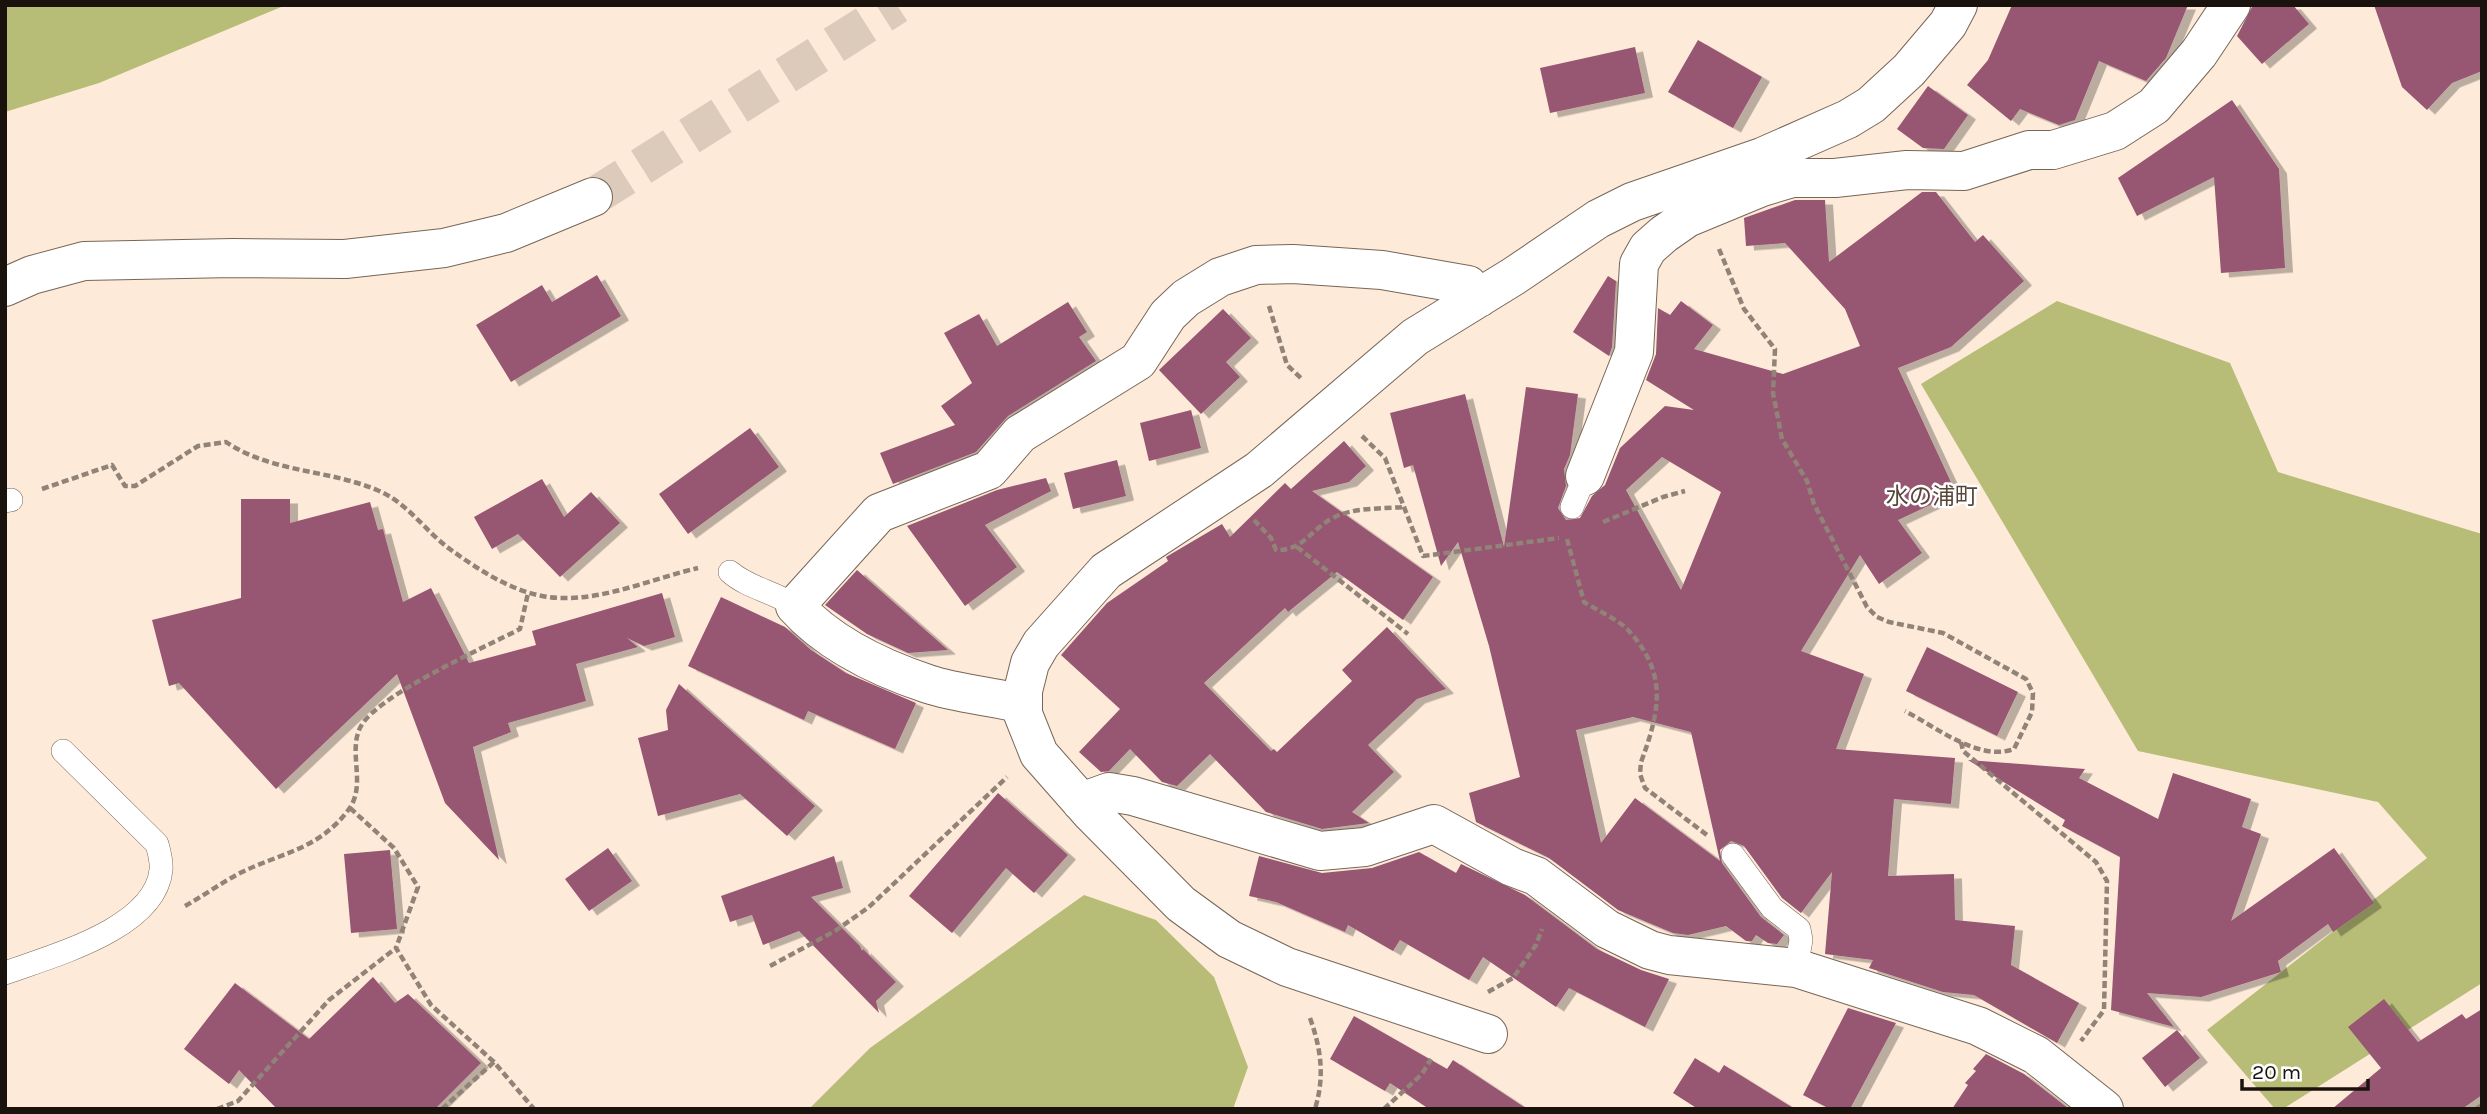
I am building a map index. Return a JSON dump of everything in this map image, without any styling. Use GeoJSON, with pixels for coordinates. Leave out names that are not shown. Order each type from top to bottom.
{"type":"FeatureCollection","features":[{"type":"Feature","properties":{"kind":"street"},"geometry":{"type":"LineString","coordinates":[[1476,1030],[1287,967],[1209,927],[1181,904],[1081,802],[1039,754],[1028,732],[1023,704],[1030,663],[1041,645],[1106,570],[1286,449],[1415,337],[1609,213],[1632,202],[1728,170],[1848,119],[1871,105],[1909,70],[1948,24],[1958,5]]}},
{"type":"Feature","properties":{"kind":"street"},"geometry":{"type":"LineString","coordinates":[[1578,491],[1634,352],[1639,264],[1647,248],[1664,234],[1687,218],[1762,187],[1793,178],[1836,178],[1907,170],[1964,171],[2029,150],[2053,150],[2115,131],[2154,106],[2199,54],[2231,5]]}},
{"type":"Feature","properties":{"kind":"street"},"geometry":{"type":"LineString","coordinates":[[5,287],[32,275],[84,261],[233,257],[345,259],[444,248],[506,233],[593,197]]}},
{"type":"Feature","properties":{"kind":"street"},"geometry":{"type":"LineString","coordinates":[[1023,704],[929,684],[848,649],[815,628],[795,606],[879,513],[989,470],[1020,434],[1138,361],[1168,315],[1185,298],[1220,278],[1256,265],[1382,270],[1468,285],[1479,298]]}},
{"type":"Feature","properties":{"kind":"street"},"geometry":{"type":"LineString","coordinates":[[1081,802],[1110,792],[1133,796],[1320,850],[1365,847],[1434,824],[1556,889],[1607,929],[1650,950],[1669,956],[1796,968],[1978,1026],[2036,1055],[2104,1109]]}},
{"type":"Feature","properties":{"kind":"lane"},"geometry":{"type":"LineString","coordinates":[[730,572],[739,579],[779,595],[795,606]]}},
{"type":"Feature","properties":{"kind":"lane"},"geometry":{"type":"LineString","coordinates":[[5,973],[87,942],[128,920],[149,900],[161,871],[156,844],[62,751]]}},
{"type":"Feature","properties":{"kind":"lane"},"geometry":{"type":"LineString","coordinates":[[1733,855],[1772,908],[1799,929],[1801,940],[1796,968]]}},
{"type":"Feature","properties":{"kind":"path"},"geometry":{"type":"LineString","coordinates":[[1704,212],[1744,309],[1776,349],[1773,393],[1782,439],[1807,481],[1814,504],[1867,607],[1877,617],[1889,622],[1943,633],[2026,679],[2034,693],[2032,712],[2014,749],[1991,753],[1961,741],[1905,711]]}},
{"type":"Feature","properties":{"kind":"path"},"geometry":{"type":"LineString","coordinates":[[1256,265],[1287,365],[1385,458],[1423,556],[1567,537],[1579,532]]}},
{"type":"Feature","properties":{"kind":"path"},"geometry":{"type":"LineString","coordinates":[[8,501],[113,465],[125,485],[135,486],[198,446],[226,442],[248,457],[378,490],[448,547],[487,574],[528,593],[563,598],[602,593],[705,567],[730,572]]}},
{"type":"Feature","properties":{"kind":"path"},"geometry":{"type":"LineString","coordinates":[[1228,490],[1271,538],[1276,550],[1297,547],[1333,518],[1353,512],[1404,507]]}},
{"type":"Feature","properties":{"kind":"path"},"geometry":{"type":"LineString","coordinates":[[1578,491],[1567,537],[1584,602],[1628,630],[1653,665],[1659,687],[1641,762],[1640,774],[1645,788],[1733,855]]}},
{"type":"Feature","properties":{"kind":"path"},"geometry":{"type":"LineString","coordinates":[[1591,527],[1663,497],[1685,492]]}},
{"type":"Feature","properties":{"kind":"path"},"geometry":{"type":"LineString","coordinates":[[1297,547],[1409,634]]}},
{"type":"Feature","properties":{"kind":"path"},"geometry":{"type":"LineString","coordinates":[[217,1109],[238,1101],[329,1000],[397,947],[418,887],[394,848],[350,808],[359,779],[356,740],[361,726],[403,690],[520,629],[528,593]]}},
{"type":"Feature","properties":{"kind":"path"},"geometry":{"type":"LineString","coordinates":[[1961,741],[1963,751],[2096,862],[2107,881],[2104,1010],[2057,1073]]}},
{"type":"Feature","properties":{"kind":"path"},"geometry":{"type":"LineString","coordinates":[[770,966],[835,931],[869,907],[1007,778],[1039,754]]}},
{"type":"Feature","properties":{"kind":"path"},"geometry":{"type":"LineString","coordinates":[[1384,1109],[1422,1074],[1435,1051],[1476,1030],[1489,990],[1513,978],[1536,945],[1556,889]]}},
{"type":"Feature","properties":{"kind":"path"},"geometry":{"type":"LineString","coordinates":[[397,947],[431,1005],[494,1062],[534,1109]]}},
{"type":"Feature","properties":{"kind":"path"},"geometry":{"type":"LineString","coordinates":[[1308,973],[1303,997],[1321,1056],[1322,1077],[1315,1109]]}},
{"type":"Feature","properties":{"kind":"path"},"geometry":{"type":"LineString","coordinates":[[442,1109],[494,1062]]}},
{"type":"Feature","properties":{"kind":"path"},"geometry":{"type":"LineString","coordinates":[[2476,1109],[2482,1105]]}},
{"type":"Feature","properties":{"kind":"green space"},"geometry":{"type":"Polygon","coordinates":[[[5,5],[286,5],[99,83],[5,112],[5,5]]]}},
{"type":"Feature","properties":{"kind":"green space"},"geometry":{"type":"Polygon","coordinates":[[[2057,301],[2230,363],[2278,472],[2482,534],[2482,983],[2283,1109],[2275,1109],[2207,1030],[2427,858],[2378,802],[2138,751],[1921,384],[2057,301]]]}},
{"type":"Feature","properties":{"kind":"green space"},"geometry":{"type":"Polygon","coordinates":[[[1084,895],[1156,920],[1214,977],[1248,1067],[1233,1109],[809,1109],[870,1048],[1084,895]]]}},
{"type":"Feature","properties":{"kind":"building"},"geometry":{"type":"Polygon","coordinates":[[[2012,5],[2188,5],[2166,58],[2146,81],[2099,61],[2075,120],[2059,125],[2020,109],[2011,121],[1967,85],[1988,60],[2012,5]]]}},
{"type":"Feature","properties":{"kind":"building"},"geometry":{"type":"Polygon","coordinates":[[[2253,5],[2293,5],[2309,24],[2262,64],[2237,36],[2253,5]]]}},
{"type":"Feature","properties":{"kind":"building"},"geometry":{"type":"Polygon","coordinates":[[[2374,5],[2482,5],[2482,71],[2452,83],[2427,110],[2402,87],[2374,5]]]}},
{"type":"Feature","properties":{"kind":"building"},"geometry":{"type":"Polygon","coordinates":[[[1698,40],[1762,77],[1733,128],[1668,92],[1698,40]]]}},
{"type":"Feature","properties":{"kind":"building"},"geometry":{"type":"Polygon","coordinates":[[[1635,47],[1645,93],[1550,113],[1540,68],[1635,47]]]}},
{"type":"Feature","properties":{"kind":"building"},"geometry":{"type":"Polygon","coordinates":[[[1928,86],[1968,115],[1944,149],[1923,148],[1897,129],[1928,86]]]}},
{"type":"Feature","properties":{"kind":"building"},"geometry":{"type":"Polygon","coordinates":[[[2232,100],[2279,169],[2285,268],[2221,273],[2214,177],[2137,216],[2118,178],[2232,100]]]}},
{"type":"Feature","properties":{"kind":"building"},"geometry":{"type":"Polygon","coordinates":[[[1922,192],[1936,192],[1975,242],[1983,235],[2024,281],[1951,347],[1898,368],[1956,493],[1898,520],[1922,553],[1879,584],[1860,555],[1801,651],[1864,674],[1836,749],[1955,758],[1951,804],[1894,799],[1888,876],[1954,874],[1955,920],[2015,926],[2011,965],[2079,1003],[2057,1043],[1974,995],[1943,992],[1869,968],[1873,960],[1825,954],[1832,872],[1801,913],[1782,898],[1744,846],[1731,841],[1720,850],[1722,863],[1761,917],[1784,935],[1777,944],[1768,943],[1756,935],[1752,941],[1746,941],[1726,926],[1688,935],[1673,933],[1618,910],[1549,858],[1476,822],[1469,793],[1520,777],[1489,646],[1458,542],[1441,566],[1413,465],[1404,468],[1390,413],[1465,394],[1504,547],[1526,387],[1578,394],[1570,455],[1564,469],[1566,486],[1558,508],[1566,520],[1580,518],[1592,496],[1605,485],[1620,448],[1665,406],[1694,410],[1646,380],[1656,354],[1658,308],[1670,315],[1681,301],[1713,325],[1694,349],[1783,374],[1860,346],[1845,309],[1785,243],[1746,246],[1744,218],[1795,200],[1825,200],[1829,262],[1922,192]],[[1662,457],[1626,490],[1681,590],[1721,492],[1662,457]],[[1633,717],[1576,730],[1601,843],[1635,798],[1720,861],[1691,732],[1633,717]]]}},
{"type":"Feature","properties":{"kind":"building"},"geometry":{"type":"Polygon","coordinates":[[[597,275],[621,316],[511,382],[476,325],[542,285],[552,302],[597,275]]]}},
{"type":"Feature","properties":{"kind":"building"},"geometry":{"type":"Polygon","coordinates":[[[1608,276],[1616,281],[1612,347],[1609,356],[1573,332],[1608,276]]]}},
{"type":"Feature","properties":{"kind":"building"},"geometry":{"type":"Polygon","coordinates":[[[1068,302],[1087,332],[1079,337],[1096,361],[1008,416],[976,452],[893,484],[880,453],[955,425],[941,406],[972,383],[944,333],[979,314],[997,346],[1068,302]]]}},
{"type":"Feature","properties":{"kind":"building"},"geometry":{"type":"Polygon","coordinates":[[[1223,309],[1251,338],[1226,362],[1240,377],[1201,414],[1159,370],[1223,309]]]}},
{"type":"Feature","properties":{"kind":"building"},"geometry":{"type":"Polygon","coordinates":[[[1191,410],[1201,448],[1149,461],[1140,423],[1191,410]]]}},
{"type":"Feature","properties":{"kind":"building"},"geometry":{"type":"Polygon","coordinates":[[[750,428],[779,467],[688,534],[659,494],[750,428]]]}},
{"type":"Feature","properties":{"kind":"building"},"geometry":{"type":"Polygon","coordinates":[[[1344,441],[1366,466],[1349,482],[1312,491],[1433,577],[1403,620],[1337,572],[1288,612],[1285,608],[1204,683],[1271,751],[1274,749],[1277,752],[1352,681],[1342,670],[1387,627],[1446,689],[1417,699],[1368,745],[1394,772],[1352,812],[1369,823],[1322,829],[1266,812],[1210,754],[1177,786],[1162,782],[1130,749],[1109,771],[1101,772],[1079,752],[1120,709],[1061,655],[1107,603],[1168,561],[1166,557],[1222,524],[1230,537],[1285,483],[1291,489],[1344,441]]]}},
{"type":"Feature","properties":{"kind":"building"},"geometry":{"type":"Polygon","coordinates":[[[1117,460],[1126,496],[1073,509],[1064,473],[1117,460]]]}},
{"type":"Feature","properties":{"kind":"building"},"geometry":{"type":"Polygon","coordinates":[[[1046,478],[1051,491],[985,525],[1017,567],[965,606],[907,526],[997,490],[1046,478]]]}},
{"type":"Feature","properties":{"kind":"building"},"geometry":{"type":"Polygon","coordinates":[[[542,479],[564,517],[591,492],[620,523],[560,577],[518,534],[492,549],[474,517],[542,479]]]}},
{"type":"Feature","properties":{"kind":"building"},"geometry":{"type":"Polygon","coordinates":[[[241,499],[290,499],[290,523],[370,502],[378,530],[383,529],[403,602],[431,588],[469,663],[536,645],[532,631],[662,593],[675,637],[644,646],[627,638],[638,647],[576,664],[586,701],[508,723],[511,732],[473,747],[499,860],[445,803],[397,674],[276,789],[179,683],[169,686],[152,620],[241,598],[241,499]]]}},
{"type":"Feature","properties":{"kind":"building"},"geometry":{"type":"Polygon","coordinates":[[[857,570],[948,650],[908,653],[867,634],[825,605],[857,570]]]}},
{"type":"Feature","properties":{"kind":"building"},"geometry":{"type":"Polygon","coordinates":[[[721,597],[785,627],[811,650],[846,673],[916,703],[895,749],[808,711],[804,720],[688,666],[721,597]]]}},
{"type":"Feature","properties":{"kind":"building"},"geometry":{"type":"Polygon","coordinates":[[[1927,647],[2018,692],[1997,736],[1906,691],[1927,647]]]}},
{"type":"Feature","properties":{"kind":"building"},"geometry":{"type":"Polygon","coordinates":[[[679,684],[815,806],[787,836],[740,794],[658,816],[638,738],[668,730],[666,710],[679,684]]]}},
{"type":"Feature","properties":{"kind":"building"},"geometry":{"type":"Polygon","coordinates":[[[1968,760],[2085,769],[2079,778],[2158,819],[2173,773],[2251,799],[2242,827],[2261,834],[2231,921],[2334,848],[2374,903],[2333,932],[2328,924],[2278,961],[2281,972],[2201,997],[2147,993],[2174,1027],[2111,1010],[2120,857],[2062,826],[2065,820],[1968,760]]]}},
{"type":"Feature","properties":{"kind":"building"},"geometry":{"type":"Polygon","coordinates":[[[998,793],[1068,855],[1034,893],[1006,868],[952,933],[909,896],[998,793]]]}},
{"type":"Feature","properties":{"kind":"building"},"geometry":{"type":"Polygon","coordinates":[[[608,848],[632,881],[589,911],[565,879],[608,848]]]}},
{"type":"Feature","properties":{"kind":"building"},"geometry":{"type":"Polygon","coordinates":[[[390,850],[397,929],[351,933],[344,854],[390,850]]]}},
{"type":"Feature","properties":{"kind":"building"},"geometry":{"type":"Polygon","coordinates":[[[1419,852],[1456,873],[1461,864],[1525,895],[1597,949],[1641,970],[1669,979],[1645,1027],[1569,988],[1556,1007],[1483,957],[1469,980],[1400,940],[1393,951],[1348,925],[1345,932],[1276,902],[1249,896],[1259,856],[1322,873],[1372,868],[1419,852]]]}},
{"type":"Feature","properties":{"kind":"building"},"geometry":{"type":"Polygon","coordinates":[[[834,856],[843,888],[811,897],[862,951],[863,949],[896,982],[876,1001],[879,1013],[799,931],[763,945],[752,915],[730,922],[721,896],[834,856]]]}},
{"type":"Feature","properties":{"kind":"building"},"geometry":{"type":"Polygon","coordinates":[[[373,977],[395,1003],[408,994],[481,1063],[435,1109],[277,1109],[239,1070],[229,1084],[184,1049],[235,983],[309,1039],[373,977]]]}},
{"type":"Feature","properties":{"kind":"building"},"geometry":{"type":"Polygon","coordinates":[[[2384,999],[2418,1042],[2462,1014],[2466,1019],[2482,1009],[2482,1095],[2462,1109],[2332,1109],[2381,1068],[2348,1027],[2384,999]]]}},
{"type":"Feature","properties":{"kind":"building"},"geometry":{"type":"Polygon","coordinates":[[[1848,1008],[1896,1023],[1850,1109],[1830,1109],[1803,1095],[1848,1008]]]}},
{"type":"Feature","properties":{"kind":"building"},"geometry":{"type":"Polygon","coordinates":[[[1354,1016],[1447,1069],[1453,1060],[1527,1109],[1429,1109],[1390,1083],[1385,1091],[1330,1059],[1354,1016]]]}},
{"type":"Feature","properties":{"kind":"building"},"geometry":{"type":"Polygon","coordinates":[[[2177,1030],[2200,1058],[2165,1087],[2142,1058],[2177,1030]]]}},
{"type":"Feature","properties":{"kind":"building"},"geometry":{"type":"Polygon","coordinates":[[[1986,1054],[2024,1074],[2069,1109],[1952,1109],[1968,1085],[1965,1083],[1976,1071],[1973,1069],[1986,1054]]]}},
{"type":"Feature","properties":{"kind":"building"},"geometry":{"type":"Polygon","coordinates":[[[1695,1058],[1719,1073],[1724,1065],[1795,1109],[1698,1109],[1673,1093],[1695,1058]]]}},
{"type":"Feature","properties":{"kind":"tunnel"},"geometry":{"type":"LineString","coordinates":[[593,197],[897,5]]}},
{"type":"Feature","properties":{"kind":"district","name":"水の浦町"},"geometry":{"type":"Point","coordinates":[1932,496]}}]}
